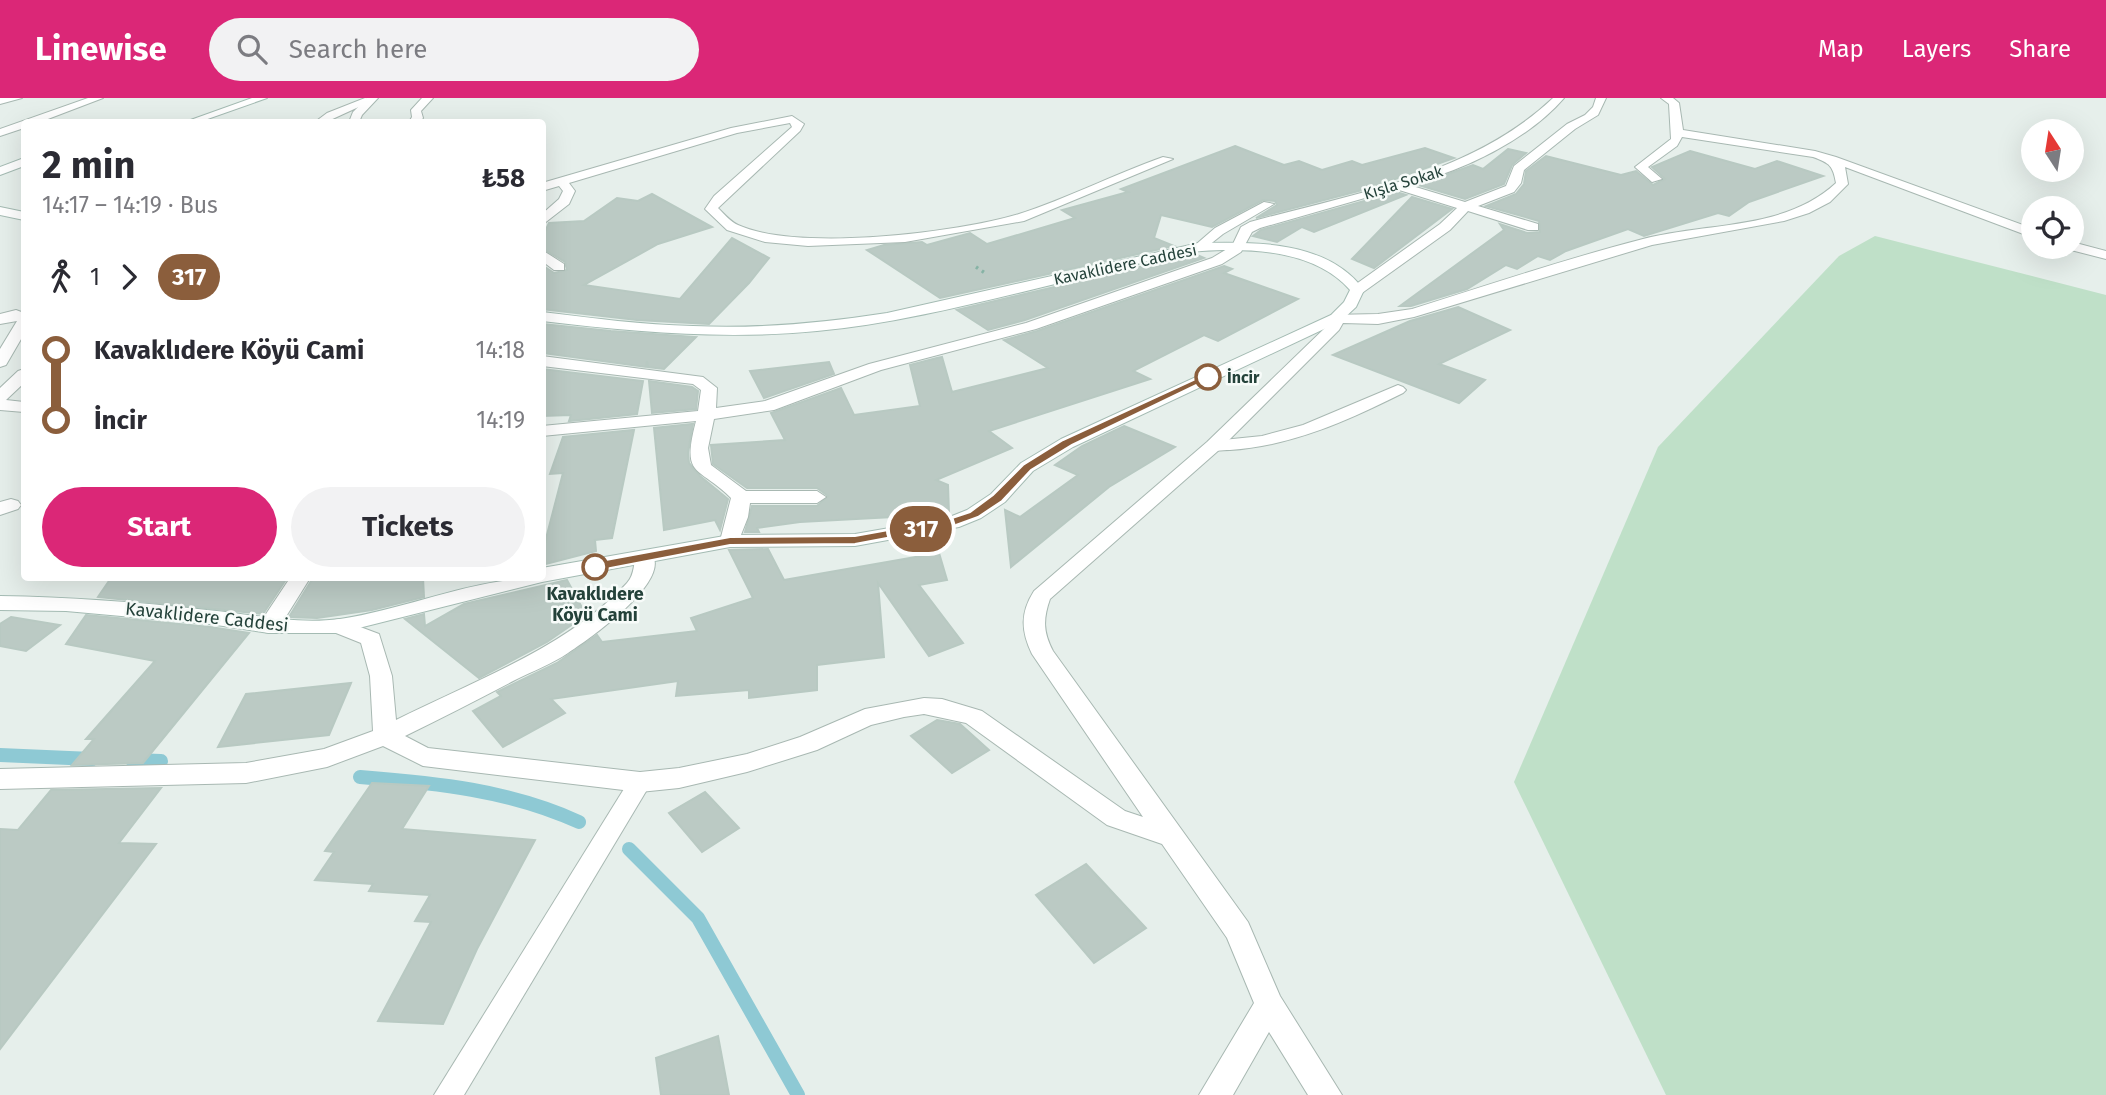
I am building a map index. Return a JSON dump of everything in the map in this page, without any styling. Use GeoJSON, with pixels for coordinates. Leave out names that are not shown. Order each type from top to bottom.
{"type":"FeatureCollection","features":[{"type":"Feature","properties":{"kind":"street"},"geometry":{"type":"LineString","coordinates":[[0,101],[17,98]]}},
{"type":"Feature","properties":{"kind":"street"},"geometry":{"type":"LineString","coordinates":[[38,119],[98,98]]}},
{"type":"Feature","properties":{"kind":"street"},"geometry":{"type":"LineString","coordinates":[[199,119],[262,98]]}},
{"type":"Feature","properties":{"kind":"street"},"geometry":{"type":"LineString","coordinates":[[417,119],[416,110],[428,98]]}},
{"type":"Feature","properties":{"kind":"street","name":"Kışla Sokak"},"geometry":{"type":"LineString","coordinates":[[1242,246],[1246,229],[1255,225],[1466,162],[1535,121],[1559,98]]}},
{"type":"Feature","properties":{"kind":"street"},"geometry":{"type":"LineString","coordinates":[[1357,290],[1445,227],[1465,207],[1510,189],[1516,183],[1518,169],[1564,131],[1590,118],[1599,109],[1601,98]]}},
{"type":"Feature","properties":{"kind":"street"},"geometry":{"type":"LineString","coordinates":[[1656,179],[1641,167],[1674,144],[1679,133],[1674,103],[1666,98]]}},
{"type":"Feature","properties":{"kind":"street"},"geometry":{"type":"LineString","coordinates":[[355,119],[372,99]]}},
{"type":"Feature","properties":{"kind":"street"},"geometry":{"type":"LineString","coordinates":[[546,186],[735,130],[792,119],[799,124],[796,129],[718,199],[711,209],[717,219],[736,231],[757,238],[790,242],[835,242],[967,228],[1021,217],[1167,159]]}},
{"type":"Feature","properties":{"kind":"street"},"geometry":{"type":"LineString","coordinates":[[0,134],[21,126]]}},
{"type":"Feature","properties":{"kind":"street"},"geometry":{"type":"LineString","coordinates":[[1679,133],[1765,144],[1832,159],[1881,174],[2021,229]]}},
{"type":"Feature","properties":{"kind":"street"},"geometry":{"type":"LineString","coordinates":[[1326,1095],[1269,1005],[1238,931],[1032,634],[1033,616],[1041,596],[1213,446],[1334,327],[1335,318],[1378,319],[1414,313],[1653,240],[1757,224],[1804,210],[1834,194],[1842,184],[1839,166],[1832,159]]}},
{"type":"Feature","properties":{"kind":"street"},"geometry":{"type":"LineString","coordinates":[[0,171],[21,163]]}},
{"type":"Feature","properties":{"kind":"street"},"geometry":{"type":"LineString","coordinates":[[546,218],[565,201],[569,191],[561,181]]}},
{"type":"Feature","properties":{"kind":"street"},"geometry":{"type":"LineString","coordinates":[[1395,185],[1533,228]]}},
{"type":"Feature","properties":{"kind":"street"},"geometry":{"type":"LineString","coordinates":[[0,211],[21,215]]}},
{"type":"Feature","properties":{"kind":"street"},"geometry":{"type":"LineString","coordinates":[[546,431],[706,415],[768,406],[875,367],[1031,326],[1217,261],[1242,246]]}},
{"type":"Feature","properties":{"kind":"street","name":"Kavaklidere Caddesi"},"geometry":{"type":"LineString","coordinates":[[546,316],[693,331],[769,330],[846,324],[887,318],[1199,247],[1242,246],[1320,260],[1337,267],[1350,278],[1357,290],[1351,304],[1335,318],[1068,443],[1027,467],[998,498],[974,514],[929,528],[855,540],[730,541],[646,558],[546,573]]}},
{"type":"Feature","properties":{"kind":"street"},"geometry":{"type":"LineString","coordinates":[[2084,249],[2106,255]]}},
{"type":"Feature","properties":{"kind":"street"},"geometry":{"type":"LineString","coordinates":[[546,257],[559,267]]}},
{"type":"Feature","properties":{"kind":"street"},"geometry":{"type":"LineString","coordinates":[[0,319],[16,315],[21,318]]}},
{"type":"Feature","properties":{"kind":"street"},"geometry":{"type":"LineString","coordinates":[[0,362],[21,325]]}},
{"type":"Feature","properties":{"kind":"street"},"geometry":{"type":"LineString","coordinates":[[546,361],[697,380],[709,388],[699,454],[703,467],[712,476],[730,484],[741,497],[730,541]]}},
{"type":"Feature","properties":{"kind":"street"},"geometry":{"type":"LineString","coordinates":[[0,397],[21,377]]}},
{"type":"Feature","properties":{"kind":"street"},"geometry":{"type":"LineString","coordinates":[[0,405],[21,407]]}},
{"type":"Feature","properties":{"kind":"street"},"geometry":{"type":"LineString","coordinates":[[741,497],[817,497]]}},
{"type":"Feature","properties":{"kind":"street"},"geometry":{"type":"LineString","coordinates":[[0,779],[246,773],[327,758],[385,736],[558,649],[599,620],[635,587],[645,572],[646,558]]}},
{"type":"Feature","properties":{"kind":"street"},"geometry":{"type":"LineString","coordinates":[[269,626],[298,581]]}},
{"type":"Feature","properties":{"kind":"street","name":"Kavaklidere Caddesi"},"geometry":{"type":"LineString","coordinates":[[0,603],[92,606],[210,617],[269,626],[339,626],[514,581]]}},
{"type":"Feature","properties":{"kind":"street"},"geometry":{"type":"LineString","coordinates":[[339,626],[372,639],[381,676],[385,736]]}},
{"type":"Feature","properties":{"kind":"street"},"geometry":{"type":"LineString","coordinates":[[385,736],[423,757],[640,782],[680,778],[747,763],[808,744],[865,718],[924,706],[974,717],[1116,818],[1175,838]]}},
{"type":"Feature","properties":{"kind":"street"},"geometry":{"type":"LineString","coordinates":[[1215,1095],[1269,1005]]}},
{"type":"Feature","properties":{"kind":"lane"},"geometry":{"type":"LineString","coordinates":[[324,119],[372,99]]}},
{"type":"Feature","properties":{"kind":"lane"},"geometry":{"type":"LineString","coordinates":[[1199,247],[1219,231],[1268,204]]}},
{"type":"Feature","properties":{"kind":"lane"},"geometry":{"type":"LineString","coordinates":[[1213,446],[1244,446],[1285,438],[1327,424],[1398,390]]}},
{"type":"Feature","properties":{"kind":"lane"},"geometry":{"type":"LineString","coordinates":[[448,1095],[640,782]]}},
{"type":"Feature","properties":{"kind":"green space"},"geometry":{"type":"Polygon","coordinates":[[[1875,236],[2106,295],[2106,1095],[1666,1095],[1514,782],[1658,447],[1839,256],[1875,236]]]}},
{"type":"Feature","properties":{"kind":"building"},"geometry":{"type":"Polygon","coordinates":[[[1235,146],[1284,165],[1299,161],[1322,170],[1352,161],[1362,165],[1425,148],[1454,158],[1370,188],[1256,218],[1277,205],[1275,201],[1263,200],[1212,227],[1161,215],[1154,238],[1174,246],[940,298],[867,250],[884,245],[922,242],[927,245],[970,233],[987,244],[1075,218],[1062,210],[1128,192],[1121,189],[1235,146]]]}},
{"type":"Feature","properties":{"kind":"building"},"geometry":{"type":"Polygon","coordinates":[[[1508,149],[1526,153],[1512,165],[1504,184],[1465,199],[1418,185],[1473,165],[1483,169],[1508,149]]]}},
{"type":"Feature","properties":{"kind":"building"},"geometry":{"type":"Polygon","coordinates":[[[1690,151],[1755,169],[1777,161],[1823,176],[1749,202],[1729,216],[1718,213],[1644,236],[1628,229],[1566,251],[1550,260],[1538,256],[1517,269],[1506,265],[1467,289],[1411,306],[1400,306],[1504,230],[1500,224],[1527,233],[1540,232],[1539,221],[1486,206],[1516,194],[1524,184],[1526,171],[1546,156],[1621,175],[1636,171],[1653,185],[1665,179],[1652,167],[1690,151]]]}},
{"type":"Feature","properties":{"kind":"building"},"geometry":{"type":"Polygon","coordinates":[[[1396,192],[1406,195],[1314,232],[1302,227],[1277,242],[1253,236],[1261,230],[1396,192]]]}},
{"type":"Feature","properties":{"kind":"building"},"geometry":{"type":"Polygon","coordinates":[[[652,194],[712,227],[658,244],[584,285],[680,299],[732,238],[769,258],[709,324],[637,320],[546,309],[546,268],[554,273],[567,270],[565,262],[546,250],[546,229],[549,223],[584,221],[617,198],[638,201],[652,194]]]}},
{"type":"Feature","properties":{"kind":"building"},"geometry":{"type":"Polygon","coordinates":[[[1412,197],[1452,209],[1374,268],[1352,259],[1412,197]]]}},
{"type":"Feature","properties":{"kind":"building"},"geometry":{"type":"Polygon","coordinates":[[[1195,254],[1204,258],[1025,320],[988,330],[957,310],[1195,254]]]}},
{"type":"Feature","properties":{"kind":"building"},"geometry":{"type":"Polygon","coordinates":[[[1224,266],[1232,269],[1224,273],[1298,299],[1218,341],[1204,335],[1133,371],[1150,379],[989,431],[1012,448],[936,480],[948,485],[949,514],[800,522],[757,528],[759,532],[745,532],[752,506],[817,506],[828,496],[817,488],[747,488],[713,464],[711,445],[785,440],[771,413],[841,388],[854,415],[920,406],[910,365],[942,357],[952,392],[1048,368],[1004,340],[1224,266]]]}},
{"type":"Feature","properties":{"kind":"building"},"geometry":{"type":"Polygon","coordinates":[[[1458,307],[1510,330],[1439,364],[1485,380],[1459,403],[1333,355],[1410,321],[1458,307]]]}},
{"type":"Feature","properties":{"kind":"building"},"geometry":{"type":"Polygon","coordinates":[[[546,324],[696,337],[664,369],[648,367],[647,361],[646,367],[546,354],[546,324]]]}},
{"type":"Feature","properties":{"kind":"building"},"geometry":{"type":"Polygon","coordinates":[[[829,362],[834,374],[764,398],[750,371],[829,362]]]}},
{"type":"Feature","properties":{"kind":"building"},"geometry":{"type":"Polygon","coordinates":[[[546,369],[643,381],[637,414],[569,421],[571,415],[546,416],[546,369]]]}},
{"type":"Feature","properties":{"kind":"building"},"geometry":{"type":"Polygon","coordinates":[[[649,381],[692,387],[698,391],[696,409],[652,413],[649,381]]]}},
{"type":"Feature","properties":{"kind":"building"},"geometry":{"type":"Polygon","coordinates":[[[693,424],[689,463],[728,499],[720,530],[715,520],[664,530],[654,428],[693,424]]]}},
{"type":"Feature","properties":{"kind":"building"},"geometry":{"type":"Polygon","coordinates":[[[1124,426],[1175,447],[1109,487],[1011,567],[1005,510],[1020,517],[1078,475],[1055,465],[1082,446],[1124,426]]]}},
{"type":"Feature","properties":{"kind":"building"},"geometry":{"type":"Polygon","coordinates":[[[634,430],[612,538],[595,540],[596,551],[546,564],[546,539],[563,473],[550,474],[563,437],[634,430]]]}},
{"type":"Feature","properties":{"kind":"building"},"geometry":{"type":"Polygon","coordinates":[[[768,549],[784,580],[939,553],[947,580],[919,585],[963,643],[929,656],[878,583],[884,657],[817,665],[817,690],[749,698],[749,690],[676,696],[678,681],[551,699],[565,713],[503,747],[473,711],[501,696],[497,692],[557,663],[597,635],[602,642],[697,631],[691,618],[753,598],[729,550],[768,549]]]}},
{"type":"Feature","properties":{"kind":"building"},"geometry":{"type":"Polygon","coordinates":[[[567,580],[586,615],[547,642],[479,678],[405,619],[424,614],[425,626],[464,604],[567,580]]]}},
{"type":"Feature","properties":{"kind":"building"},"geometry":{"type":"Polygon","coordinates":[[[109,581],[285,581],[263,614],[98,597],[109,581]]]}},
{"type":"Feature","properties":{"kind":"building"},"geometry":{"type":"Polygon","coordinates":[[[311,581],[423,581],[424,597],[372,610],[317,618],[289,617],[311,581]]]}},
{"type":"Feature","properties":{"kind":"building"},"geometry":{"type":"Polygon","coordinates":[[[86,615],[249,633],[143,763],[72,765],[94,739],[86,739],[155,661],[66,644],[86,615]]]}},
{"type":"Feature","properties":{"kind":"building"},"geometry":{"type":"Polygon","coordinates":[[[11,617],[60,625],[26,651],[0,646],[0,624],[11,617]]]}},
{"type":"Feature","properties":{"kind":"building"},"geometry":{"type":"Polygon","coordinates":[[[351,683],[329,735],[218,747],[246,694],[351,683]]]}},
{"type":"Feature","properties":{"kind":"building"},"geometry":{"type":"Polygon","coordinates":[[[937,720],[960,724],[989,750],[952,773],[911,736],[937,720]]]}},
{"type":"Feature","properties":{"kind":"building"},"geometry":{"type":"Polygon","coordinates":[[[372,783],[429,786],[402,829],[535,840],[477,949],[443,1024],[378,1021],[431,922],[415,921],[430,895],[369,891],[373,884],[315,880],[334,852],[325,851],[372,783]]]}},
{"type":"Feature","properties":{"kind":"building"},"geometry":{"type":"Polygon","coordinates":[[[161,788],[119,843],[156,844],[0,1049],[0,829],[18,830],[51,790],[161,788]]]}},
{"type":"Feature","properties":{"kind":"building"},"geometry":{"type":"Polygon","coordinates":[[[705,792],[739,828],[702,852],[669,813],[705,792]]]}},
{"type":"Feature","properties":{"kind":"building"},"geometry":{"type":"Polygon","coordinates":[[[1086,864],[1146,928],[1094,963],[1036,895],[1086,864]]]}},
{"type":"Feature","properties":{"kind":"building"},"geometry":{"type":"Polygon","coordinates":[[[718,1036],[729,1095],[661,1095],[656,1058],[718,1036]]]}},
{"type":"Feature","properties":{"kind":"waterway"},"geometry":{"type":"LineString","coordinates":[[0,755],[92,759]]}},
{"type":"Feature","properties":{"kind":"waterway"},"geometry":{"type":"LineString","coordinates":[[132,760],[161,761]]}},
{"type":"Feature","properties":{"kind":"waterway"},"geometry":{"type":"LineString","coordinates":[[360,777],[444,785],[499,795],[553,811],[579,822]]}},
{"type":"Feature","properties":{"kind":"waterway"},"geometry":{"type":"LineString","coordinates":[[629,849],[698,918],[798,1095]]}},
{"type":"Feature","properties":{"kind":"bus line","name":"317"},"geometry":{"type":"LineString","coordinates":[[595,567],[730,541],[855,540],[952,523],[974,514],[998,498],[1027,467],[1068,443],[1208,377]]}},
{"type":"Feature","properties":{"kind":"place","name":"İncir"},"geometry":{"type":"Point","coordinates":[1208,377]}},
{"type":"Feature","properties":{"kind":"place","name":"Kavaklıdere Köyü Cami"},"geometry":{"type":"Point","coordinates":[595,567]}}]}
